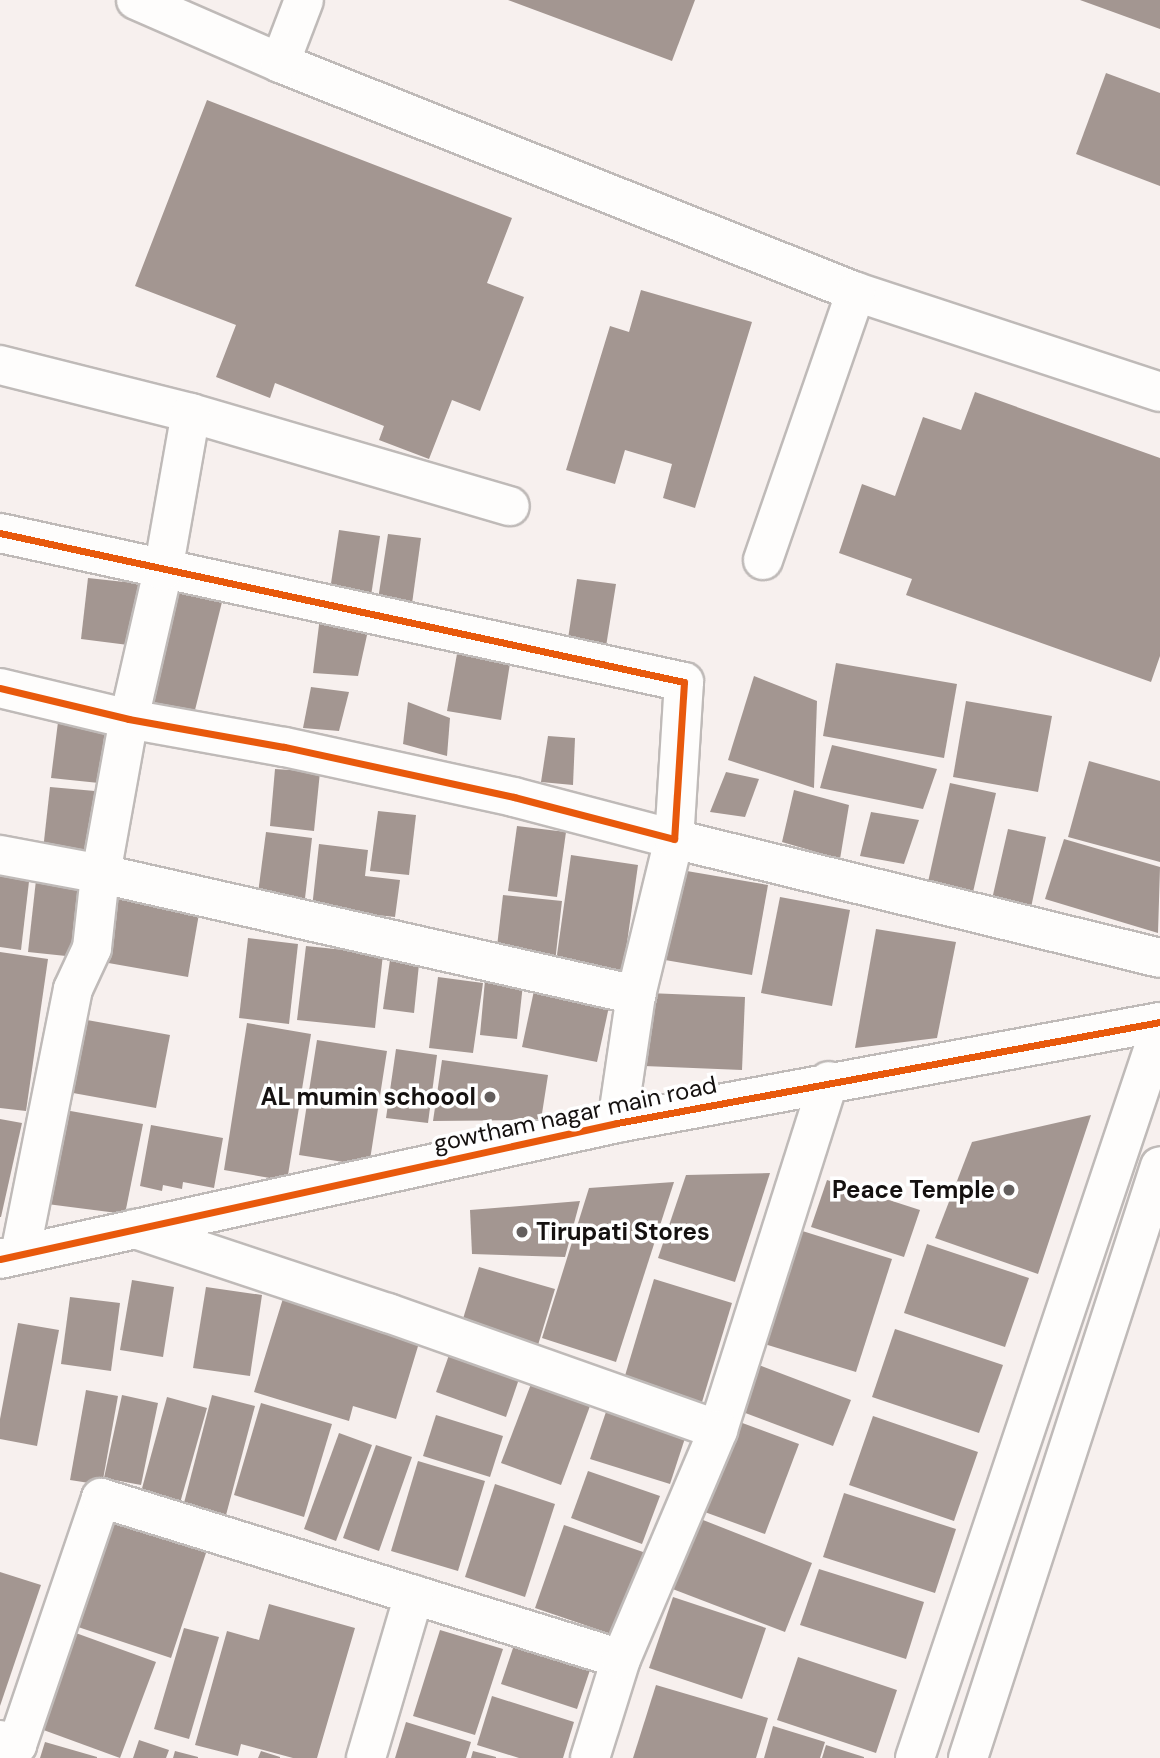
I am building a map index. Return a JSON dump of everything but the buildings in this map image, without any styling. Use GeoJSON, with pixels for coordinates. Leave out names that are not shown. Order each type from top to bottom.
{"type":"FeatureCollection","features":[{"type":"Feature","properties":{"kind":"street"},"geometry":{"type":"LineString","coordinates":[[136,0],[280,63],[856,292],[1160,392]]}},
{"type":"Feature","properties":{"kind":"street"},"geometry":{"type":"LineString","coordinates":[[280,63],[304,0]]}},
{"type":"Feature","properties":{"kind":"street"},"geometry":{"type":"LineString","coordinates":[[764,560],[856,292]]}},
{"type":"Feature","properties":{"kind":"street"},"geometry":{"type":"LineString","coordinates":[[0,365],[191,413],[510,506]]}},
{"type":"Feature","properties":{"kind":"street"},"geometry":{"type":"LineString","coordinates":[[10,1256],[73,989],[92,948],[129,719],[163,570],[191,413]]}},
{"type":"Feature","properties":{"kind":"street"},"geometry":{"type":"LineString","coordinates":[[0,533],[684,682],[674,839],[636,995],[617,1123]]}},
{"type":"Feature","properties":{"kind":"street"},"geometry":{"type":"LineString","coordinates":[[0,688],[129,719],[284,747],[514,797],[1160,958]]}},
{"type":"Feature","properties":{"kind":"street"},"geometry":{"type":"LineString","coordinates":[[0,855],[102,874],[636,995]]}},
{"type":"Feature","properties":{"kind":"street","name":"gowtham nagar main road"},"geometry":{"type":"LineString","coordinates":[[10,1256],[617,1123],[829,1081],[1160,1022]]}},
{"type":"Feature","properties":{"kind":"street"},"geometry":{"type":"LineString","coordinates":[[915,1758],[1160,1029]]}},
{"type":"Feature","properties":{"kind":"street"},"geometry":{"type":"LineString","coordinates":[[590,1758],[621,1659],[718,1430],[829,1081]]}},
{"type":"Feature","properties":{"kind":"street"},"geometry":{"type":"LineString","coordinates":[[968,1758],[1160,1166]]}},
{"type":"Feature","properties":{"kind":"street"},"geometry":{"type":"LineString","coordinates":[[133,1229],[388,1313],[718,1430]]}},
{"type":"Feature","properties":{"kind":"street"},"geometry":{"type":"LineString","coordinates":[[10,1747],[101,1498],[621,1659]]}},
{"type":"Feature","properties":{"kind":"street"},"geometry":{"type":"LineString","coordinates":[[366,1758],[414,1595]]}},
{"type":"Feature","properties":{"kind":"cycle path"},"geometry":{"type":"LineString","coordinates":[[0,533],[684,682],[674,839],[514,797],[284,747],[129,719],[0,688]]}},
{"type":"Feature","properties":{"kind":"cycle path"},"geometry":{"type":"LineString","coordinates":[[0,1259],[617,1123],[1160,1022]]}},
{"type":"Feature","properties":{"kind":"place","name":"AL mumin schoool"},"geometry":{"type":"Point","coordinates":[490,1097]}},
{"type":"Feature","properties":{"kind":"place","name":"Peace Temple"},"geometry":{"type":"Point","coordinates":[1009,1190]}},
{"type":"Feature","properties":{"kind":"place","name":"Tirupati Stores"},"geometry":{"type":"Point","coordinates":[522,1232]}}]}
